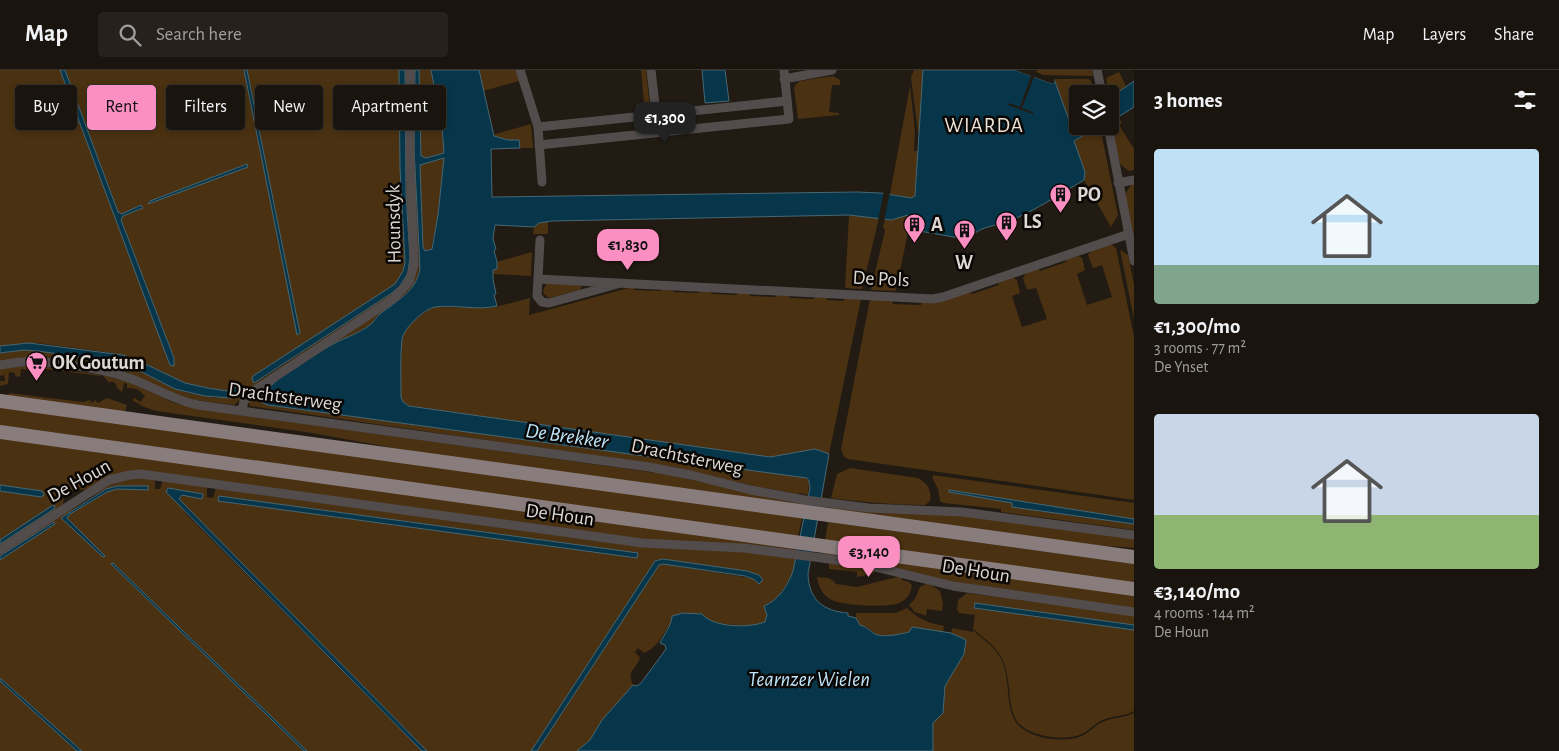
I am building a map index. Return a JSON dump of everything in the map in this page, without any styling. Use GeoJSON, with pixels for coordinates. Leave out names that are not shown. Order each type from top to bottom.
{"type":"FeatureCollection","features":[{"type":"Feature","properties":{"kind":"main road","name":"Drachtsterweg"},"geometry":{"type":"LineString","coordinates":[[0,401],[831,509],[1134,557]]}},
{"type":"Feature","properties":{"kind":"main road"},"geometry":{"type":"LineString","coordinates":[[0,432],[823,552],[1134,589]]}},
{"type":"Feature","properties":{"kind":"street","name":"Hounsdyk"},"geometry":{"type":"LineString","coordinates":[[242,410],[244,401],[252,392],[393,298],[409,282],[415,255],[410,155],[410,70]]}},
{"type":"Feature","properties":{"kind":"street"},"geometry":{"type":"LineString","coordinates":[[520,70],[538,127],[542,182]]}},
{"type":"Feature","properties":{"kind":"street"},"geometry":{"type":"LineString","coordinates":[[651,70],[658,132]]}},
{"type":"Feature","properties":{"kind":"street"},"geometry":{"type":"LineString","coordinates":[[539,145],[789,119],[784,74],[832,70]]}},
{"type":"Feature","properties":{"kind":"street"},"geometry":{"type":"LineString","coordinates":[[1097,70],[1100,85]]}},
{"type":"Feature","properties":{"kind":"street"},"geometry":{"type":"LineString","coordinates":[[538,127],[787,101]]}},
{"type":"Feature","properties":{"kind":"street"},"geometry":{"type":"LineString","coordinates":[[1110,135],[1134,261]]}},
{"type":"Feature","properties":{"kind":"street"},"geometry":{"type":"LineString","coordinates":[[1118,183],[1134,180]]}},
{"type":"Feature","properties":{"kind":"street","name":"De Pols"},"geometry":{"type":"LineString","coordinates":[[538,278],[932,299],[943,297],[1129,234]]}},
{"type":"Feature","properties":{"kind":"street","name":"De Pols"},"geometry":{"type":"LineString","coordinates":[[540,240],[538,300],[545,303],[621,282]]}},
{"type":"Feature","properties":{"kind":"street","name":"Drachtsterweg"},"geometry":{"type":"LineString","coordinates":[[0,365],[24,361],[113,372],[128,377],[175,400],[186,403],[649,467],[751,490],[804,506]]}},
{"type":"Feature","properties":{"kind":"street","name":"De Houn"},"geometry":{"type":"LineString","coordinates":[[0,550],[109,480],[142,474],[642,543],[743,548],[796,548]]}},
{"type":"Feature","properties":{"kind":"street","name":"Drachtsterweg"},"geometry":{"type":"LineString","coordinates":[[831,509],[869,508],[981,514],[1134,535]]}},
{"type":"Feature","properties":{"kind":"street","name":"De Houn"},"geometry":{"type":"LineString","coordinates":[[823,552],[953,586],[1134,612]]}},
{"type":"Feature","properties":{"kind":"shaded area"},"geometry":{"type":"Polygon","coordinates":[[[0,70],[60,70],[66,85],[15,85],[15,130],[77,130],[77,116],[170,365],[174,358],[121,220],[122,216],[142,208],[141,206],[122,214],[118,212],[87,130],[156,130],[156,85],[87,85],[87,129],[77,102],[77,85],[71,85],[65,70],[244,70],[297,334],[299,334],[259,130],[323,130],[323,85],[255,85],[255,110],[247,70],[399,70],[399,85],[333,85],[333,130],[400,130],[404,271],[395,284],[302,345],[256,383],[400,286],[410,257],[406,194],[405,130],[409,130],[412,266],[402,289],[250,391],[234,405],[187,399],[115,369],[0,361],[0,353],[24,350],[38,351],[114,362],[140,371],[175,389],[188,393],[218,398],[237,386],[227,391],[185,383],[141,362],[113,353],[37,343],[0,346],[0,70]]]}},
{"type":"Feature","properties":{"kind":"shaded area"},"geometry":{"type":"Polygon","coordinates":[[[405,70],[408,70],[408,85],[405,85],[405,70]]]}},
{"type":"Feature","properties":{"kind":"shaded area"},"geometry":{"type":"Polygon","coordinates":[[[412,70],[415,70],[415,85],[412,85],[412,70]]]}},
{"type":"Feature","properties":{"kind":"shaded area"},"geometry":{"type":"Polygon","coordinates":[[[419,70],[431,70],[434,85],[419,85],[419,70]]]}},
{"type":"Feature","properties":{"kind":"shaded area"},"geometry":{"type":"Polygon","coordinates":[[[479,70],[516,70],[519,81],[483,91],[479,70]]]}},
{"type":"Feature","properties":{"kind":"shaded area"},"geometry":{"type":"Polygon","coordinates":[[[641,70],[646,70],[650,109],[637,110],[636,104],[644,103],[641,70]]]}},
{"type":"Feature","properties":{"kind":"shaded area"},"geometry":{"type":"Polygon","coordinates":[[[914,70],[923,70],[919,132],[911,78],[914,70]]]}},
{"type":"Feature","properties":{"kind":"shaded area"},"geometry":{"type":"Polygon","coordinates":[[[1037,70],[1092,70],[1093,76],[1044,75],[1036,72],[1037,70]]]}},
{"type":"Feature","properties":{"kind":"shaded area"},"geometry":{"type":"Polygon","coordinates":[[[1119,72],[1126,86],[1119,91],[1119,85],[1107,85],[1106,78],[1119,72]]]}},
{"type":"Feature","properties":{"kind":"shaded area"},"geometry":{"type":"Polygon","coordinates":[[[833,76],[840,80],[840,85],[832,85],[829,112],[839,113],[839,115],[798,119],[794,88],[796,84],[800,81],[833,76]]]}},
{"type":"Feature","properties":{"kind":"shaded area"},"geometry":{"type":"Polygon","coordinates":[[[1054,79],[1089,79],[1092,85],[1069,85],[1069,120],[1054,79]]]}},
{"type":"Feature","properties":{"kind":"shaded area"},"geometry":{"type":"Polygon","coordinates":[[[910,86],[915,131],[914,151],[918,151],[915,196],[911,198],[890,194],[910,86]]]}},
{"type":"Feature","properties":{"kind":"shaded area"},"geometry":{"type":"Polygon","coordinates":[[[531,124],[533,148],[520,148],[519,140],[508,140],[494,136],[495,134],[531,124]]]}},
{"type":"Feature","properties":{"kind":"shaded area"},"geometry":{"type":"Polygon","coordinates":[[[1119,125],[1134,149],[1134,170],[1129,171],[1120,164],[1114,135],[1119,135],[1119,125]]]}},
{"type":"Feature","properties":{"kind":"shaded area"},"geometry":{"type":"Polygon","coordinates":[[[412,130],[414,130],[420,269],[414,286],[393,305],[379,314],[370,325],[304,362],[262,396],[261,402],[268,405],[803,476],[809,481],[808,495],[754,486],[674,467],[250,406],[248,402],[251,396],[411,283],[412,130]]]}},
{"type":"Feature","properties":{"kind":"shaded area"},"geometry":{"type":"Polygon","coordinates":[[[420,130],[442,130],[444,153],[426,158],[421,156],[420,130]]]}},
{"type":"Feature","properties":{"kind":"shaded area"},"geometry":{"type":"Polygon","coordinates":[[[1085,135],[1102,135],[1118,215],[1111,227],[1084,180],[1085,172],[1074,141],[1085,135]]]}},
{"type":"Feature","properties":{"kind":"shaded area"},"geometry":{"type":"Polygon","coordinates":[[[444,158],[438,215],[431,249],[425,251],[423,247],[420,165],[444,158]]]}},
{"type":"Feature","properties":{"kind":"shaded area"},"geometry":{"type":"Polygon","coordinates":[[[1134,184],[1134,237],[1125,194],[1134,184]]]}},
{"type":"Feature","properties":{"kind":"shaded area"},"geometry":{"type":"Polygon","coordinates":[[[849,215],[879,218],[862,289],[845,288],[849,215]]]}},
{"type":"Feature","properties":{"kind":"shaded area"},"geometry":{"type":"Polygon","coordinates":[[[908,215],[911,217],[896,291],[871,290],[885,230],[883,227],[885,219],[891,220],[908,215]]]}},
{"type":"Feature","properties":{"kind":"shaded area"},"geometry":{"type":"Polygon","coordinates":[[[548,221],[548,234],[533,234],[534,227],[539,223],[548,221]]]}},
{"type":"Feature","properties":{"kind":"shaded area"},"geometry":{"type":"Polygon","coordinates":[[[1110,244],[1116,248],[1134,337],[1134,500],[844,457],[841,449],[870,299],[892,300],[893,304],[921,305],[922,302],[970,291],[972,294],[999,285],[998,282],[1012,277],[1017,280],[1020,293],[1012,296],[1022,327],[1047,319],[1036,288],[1027,290],[1023,278],[1026,273],[1038,268],[1040,271],[1066,262],[1066,259],[1079,256],[1082,258],[1085,270],[1077,274],[1087,305],[1112,297],[1102,265],[1093,268],[1088,255],[1092,250],[1110,244]]]}},
{"type":"Feature","properties":{"kind":"shaded area"},"geometry":{"type":"Polygon","coordinates":[[[1120,250],[1128,255],[1134,284],[1134,319],[1120,250]]]}},
{"type":"Feature","properties":{"kind":"shaded area"},"geometry":{"type":"Polygon","coordinates":[[[532,252],[531,276],[493,274],[493,269],[497,269],[497,262],[532,252]]]}},
{"type":"Feature","properties":{"kind":"shaded area"},"geometry":{"type":"Polygon","coordinates":[[[547,283],[582,286],[580,290],[549,298],[544,294],[543,290],[547,283]]]}},
{"type":"Feature","properties":{"kind":"shaded area"},"geometry":{"type":"Polygon","coordinates":[[[634,287],[634,290],[661,291],[661,288],[673,289],[673,292],[699,293],[700,290],[711,291],[711,294],[737,295],[738,292],[750,293],[750,296],[776,297],[776,294],[789,295],[789,298],[814,299],[815,296],[827,297],[827,300],[861,299],[829,454],[815,449],[770,457],[409,406],[403,402],[401,397],[401,346],[403,335],[412,322],[430,309],[435,307],[491,308],[530,298],[529,315],[634,287]]]}},
{"type":"Feature","properties":{"kind":"shaded area"},"geometry":{"type":"Polygon","coordinates":[[[23,366],[47,367],[100,376],[38,368],[36,370],[21,369],[20,377],[15,376],[15,373],[9,372],[8,384],[0,386],[0,381],[5,381],[4,375],[0,376],[0,368],[23,366]]]}},
{"type":"Feature","properties":{"kind":"shaded area"},"geometry":{"type":"Polygon","coordinates":[[[102,375],[132,383],[174,403],[193,408],[664,474],[804,504],[804,506],[426,454],[312,433],[156,411],[132,400],[135,398],[140,402],[145,396],[137,389],[127,388],[127,384],[124,383],[122,392],[116,387],[117,385],[112,381],[110,383],[102,375]]]}},
{"type":"Feature","properties":{"kind":"shaded area"},"geometry":{"type":"Polygon","coordinates":[[[9,393],[83,402],[90,400],[92,403],[95,400],[98,403],[107,398],[127,405],[125,412],[8,396],[9,393]]]}},
{"type":"Feature","properties":{"kind":"shaded area"},"geometry":{"type":"Polygon","coordinates":[[[0,406],[802,518],[798,537],[0,425],[0,406]]]}},
{"type":"Feature","properties":{"kind":"shaded area"},"geometry":{"type":"Polygon","coordinates":[[[0,438],[796,548],[795,551],[642,540],[142,471],[84,490],[71,490],[59,494],[51,499],[53,502],[64,499],[63,504],[0,548],[0,544],[55,507],[53,506],[0,540],[0,491],[41,497],[42,491],[0,485],[0,438]]]}},
{"type":"Feature","properties":{"kind":"shaded area"},"geometry":{"type":"Polygon","coordinates":[[[850,468],[918,478],[928,487],[930,501],[925,505],[913,505],[831,498],[837,474],[850,468]]]}},
{"type":"Feature","properties":{"kind":"shaded area"},"geometry":{"type":"Polygon","coordinates":[[[933,475],[1134,503],[1134,519],[949,490],[949,492],[1012,503],[1012,507],[1134,524],[1134,530],[1001,512],[1001,509],[943,503],[940,501],[933,475]]]}},
{"type":"Feature","properties":{"kind":"shaded area"},"geometry":{"type":"Polygon","coordinates":[[[131,477],[154,479],[155,489],[160,489],[163,480],[207,487],[207,497],[213,498],[216,488],[641,547],[742,552],[797,559],[785,587],[765,610],[767,615],[765,622],[756,626],[719,624],[706,618],[672,622],[654,647],[644,653],[638,648],[635,652],[640,658],[631,673],[633,685],[602,720],[590,740],[577,751],[537,751],[659,565],[663,564],[763,580],[759,575],[747,571],[663,559],[655,561],[531,751],[427,751],[179,499],[182,495],[202,498],[203,494],[166,488],[187,515],[422,751],[307,751],[112,564],[304,751],[82,751],[0,678],[0,560],[55,524],[53,522],[0,556],[0,553],[101,487],[131,477]],[[117,486],[88,499],[74,508],[64,519],[103,557],[104,555],[67,518],[70,514],[107,492],[117,489],[148,489],[148,487],[117,486]],[[219,496],[219,501],[637,558],[638,553],[637,553],[219,496]]]}},
{"type":"Feature","properties":{"kind":"shaded area"},"geometry":{"type":"Polygon","coordinates":[[[831,507],[987,518],[1134,539],[1134,548],[1071,543],[831,510],[831,507]]]}},
{"type":"Feature","properties":{"kind":"shaded area"},"geometry":{"type":"Polygon","coordinates":[[[828,522],[1134,564],[1134,583],[825,540],[828,522]]]}},
{"type":"Feature","properties":{"kind":"shaded area"},"geometry":{"type":"Polygon","coordinates":[[[823,552],[1134,595],[1134,609],[963,584],[822,554],[823,552]]]}},
{"type":"Feature","properties":{"kind":"shaded area"},"geometry":{"type":"Polygon","coordinates":[[[829,562],[877,571],[857,577],[857,572],[829,569],[829,562]]]}},
{"type":"Feature","properties":{"kind":"shaded area"},"geometry":{"type":"Polygon","coordinates":[[[817,577],[829,579],[836,584],[857,587],[903,577],[902,580],[912,585],[910,593],[906,598],[894,605],[875,606],[854,605],[830,599],[821,590],[817,577]]]}},
{"type":"Feature","properties":{"kind":"shaded area"},"geometry":{"type":"Polygon","coordinates":[[[926,584],[940,591],[943,603],[942,611],[927,609],[926,616],[915,612],[909,605],[915,599],[920,587],[926,584]]]}},
{"type":"Feature","properties":{"kind":"shaded area"},"geometry":{"type":"Polygon","coordinates":[[[967,593],[1134,615],[1134,625],[975,604],[974,608],[1134,630],[1134,711],[1102,720],[1082,734],[1066,738],[1036,734],[1027,730],[1015,718],[1006,668],[999,654],[989,642],[973,629],[975,615],[959,613],[957,610],[958,600],[967,593]]]}},
{"type":"Feature","properties":{"kind":"shaded area"},"geometry":{"type":"Polygon","coordinates":[[[907,608],[924,620],[944,626],[943,633],[926,629],[896,635],[877,635],[867,627],[860,626],[856,618],[856,613],[896,613],[907,608]]]}},
{"type":"Feature","properties":{"kind":"shaded area"},"geometry":{"type":"Polygon","coordinates":[[[952,628],[973,632],[973,630],[998,654],[1005,669],[1013,717],[1025,730],[1044,738],[1064,740],[1082,736],[1102,722],[1134,713],[1134,751],[933,751],[933,723],[945,686],[964,654],[966,640],[951,633],[952,628]]]}},
{"type":"Feature","properties":{"kind":"shaded area"},"geometry":{"type":"Polygon","coordinates":[[[0,681],[77,751],[0,751],[0,681]]]}},
{"type":"Feature","properties":{"kind":"water"},"geometry":{"type":"Polygon","coordinates":[[[60,70],[65,70],[71,85],[66,85],[60,70]]]}},
{"type":"Feature","properties":{"kind":"water"},"geometry":{"type":"Polygon","coordinates":[[[244,70],[247,70],[255,110],[255,125],[244,70]]]}},
{"type":"Feature","properties":{"kind":"water"},"geometry":{"type":"Polygon","coordinates":[[[399,70],[405,70],[405,85],[399,85],[399,70]]]}},
{"type":"Feature","properties":{"kind":"water"},"geometry":{"type":"Polygon","coordinates":[[[415,70],[419,70],[419,85],[415,85],[415,70]]]}},
{"type":"Feature","properties":{"kind":"water"},"geometry":{"type":"Polygon","coordinates":[[[431,70],[479,70],[494,136],[508,140],[519,140],[520,148],[491,149],[492,197],[857,192],[881,193],[911,198],[915,196],[923,70],[1015,70],[1053,84],[1054,79],[1069,120],[1069,135],[1084,135],[1074,141],[1085,172],[1084,180],[1025,214],[980,230],[970,240],[914,230],[909,225],[911,217],[908,215],[891,220],[849,215],[552,221],[539,223],[534,227],[495,225],[493,239],[496,249],[494,250],[497,269],[493,270],[493,279],[497,306],[482,308],[443,306],[431,308],[410,325],[402,339],[401,397],[403,402],[409,406],[770,457],[815,449],[829,454],[808,574],[811,591],[819,603],[831,610],[848,613],[848,616],[856,618],[860,625],[878,635],[909,632],[912,627],[951,633],[966,640],[964,654],[945,686],[943,713],[933,723],[933,751],[577,751],[590,740],[602,720],[633,685],[637,686],[641,683],[666,649],[665,645],[660,643],[672,616],[683,613],[702,614],[707,619],[715,622],[741,626],[765,622],[767,615],[764,606],[782,592],[793,571],[810,488],[809,481],[807,478],[268,405],[261,402],[264,394],[271,386],[292,369],[317,353],[370,325],[379,315],[410,290],[418,277],[420,269],[414,130],[420,130],[421,156],[426,158],[444,153],[442,130],[446,130],[446,85],[434,85],[431,70]],[[444,158],[420,165],[423,247],[425,251],[432,249],[438,215],[444,158]]]}},
{"type":"Feature","properties":{"kind":"water"},"geometry":{"type":"Polygon","coordinates":[[[702,70],[725,70],[729,101],[705,103],[702,70]]]}},
{"type":"Feature","properties":{"kind":"water"},"geometry":{"type":"Polygon","coordinates":[[[1134,81],[1134,107],[1119,116],[1119,92],[1134,81]]]}},
{"type":"Feature","properties":{"kind":"water"},"geometry":{"type":"Polygon","coordinates":[[[77,102],[118,212],[122,214],[141,205],[143,208],[123,216],[121,220],[174,358],[174,366],[170,365],[77,116],[77,102]]]}},
{"type":"Feature","properties":{"kind":"water"},"geometry":{"type":"Polygon","coordinates":[[[256,130],[259,130],[300,333],[297,335],[256,130]]]}},
{"type":"Feature","properties":{"kind":"water"},"geometry":{"type":"Polygon","coordinates":[[[400,130],[405,130],[406,194],[410,257],[408,273],[400,286],[254,383],[253,376],[395,284],[403,271],[405,263],[400,130]]]}},
{"type":"Feature","properties":{"kind":"water"},"geometry":{"type":"Polygon","coordinates":[[[247,164],[248,167],[148,204],[150,201],[247,164]]]}},
{"type":"Feature","properties":{"kind":"water"},"geometry":{"type":"Polygon","coordinates":[[[29,343],[123,355],[185,383],[227,391],[241,385],[244,389],[231,398],[205,396],[175,389],[140,371],[114,362],[38,351],[24,350],[0,353],[0,346],[29,343]]]}},
{"type":"Feature","properties":{"kind":"water"},"geometry":{"type":"Polygon","coordinates":[[[0,485],[42,491],[44,495],[41,497],[0,491],[0,485]]]}},
{"type":"Feature","properties":{"kind":"water"},"geometry":{"type":"Polygon","coordinates":[[[117,486],[148,486],[148,490],[117,489],[107,492],[70,514],[67,518],[105,556],[103,557],[61,518],[106,489],[117,486]]]}},
{"type":"Feature","properties":{"kind":"water"},"geometry":{"type":"Polygon","coordinates":[[[168,488],[203,494],[202,499],[182,495],[179,499],[427,751],[422,751],[166,492],[168,488]]]}},
{"type":"Feature","properties":{"kind":"water"},"geometry":{"type":"Polygon","coordinates":[[[949,490],[1134,519],[1134,524],[1012,507],[1012,503],[949,492],[949,490]]]}},
{"type":"Feature","properties":{"kind":"water"},"geometry":{"type":"Polygon","coordinates":[[[219,496],[638,553],[637,558],[218,501],[219,496]]]}},
{"type":"Feature","properties":{"kind":"water"},"geometry":{"type":"Polygon","coordinates":[[[53,505],[55,506],[54,509],[0,544],[0,540],[53,505]]]}},
{"type":"Feature","properties":{"kind":"water"},"geometry":{"type":"Polygon","coordinates":[[[54,522],[55,524],[0,560],[0,556],[54,522]]]}},
{"type":"Feature","properties":{"kind":"water"},"geometry":{"type":"Polygon","coordinates":[[[663,559],[747,571],[759,575],[763,580],[759,584],[745,576],[659,565],[537,751],[531,751],[655,561],[663,559]]]}},
{"type":"Feature","properties":{"kind":"water"},"geometry":{"type":"Polygon","coordinates":[[[113,563],[307,751],[304,751],[111,564],[113,563]]]}},
{"type":"Feature","properties":{"kind":"water"},"geometry":{"type":"Polygon","coordinates":[[[975,603],[1134,625],[1134,630],[974,608],[975,603]]]}},
{"type":"Feature","properties":{"kind":"water"},"geometry":{"type":"Polygon","coordinates":[[[0,678],[82,751],[77,751],[0,681],[0,678]]]}},
{"type":"Feature","properties":{"kind":"pier"},"geometry":{"type":"Polygon","coordinates":[[[1015,70],[1023,70],[1051,80],[1052,78],[1055,79],[1053,84],[1034,77],[1022,108],[1033,112],[1033,114],[1008,105],[1009,103],[1020,107],[1031,76],[1015,70]]]}},
{"type":"Feature","properties":{"kind":"pier"},"geometry":{"type":"Polygon","coordinates":[[[884,191],[890,192],[884,221],[878,221],[884,191]]]}},
{"type":"Feature","properties":{"kind":"place","name":"PO"},"geometry":{"type":"Point","coordinates":[1061,214]}},
{"type":"Feature","properties":{"kind":"place","name":"LS"},"geometry":{"type":"Point","coordinates":[1007,241]}},
{"type":"Feature","properties":{"kind":"place","name":"A"},"geometry":{"type":"Point","coordinates":[915,244]}},
{"type":"Feature","properties":{"kind":"place","name":"W"},"geometry":{"type":"Point","coordinates":[964,250]}},
{"type":"Feature","properties":{"kind":"place","name":"OK Goutum"},"geometry":{"type":"Point","coordinates":[36,382]}},
{"type":"Feature","properties":{"kind":"district","name":"WIARDA"},"geometry":{"type":"Point","coordinates":[984,125]}},
{"type":"Feature","properties":{"kind":"water label","name":"De Brekker"},"geometry":{"type":"Point","coordinates":[567,436]}},
{"type":"Feature","properties":{"kind":"water label","name":"Tearnzer Wielen"},"geometry":{"type":"Point","coordinates":[809,679]}}]}
